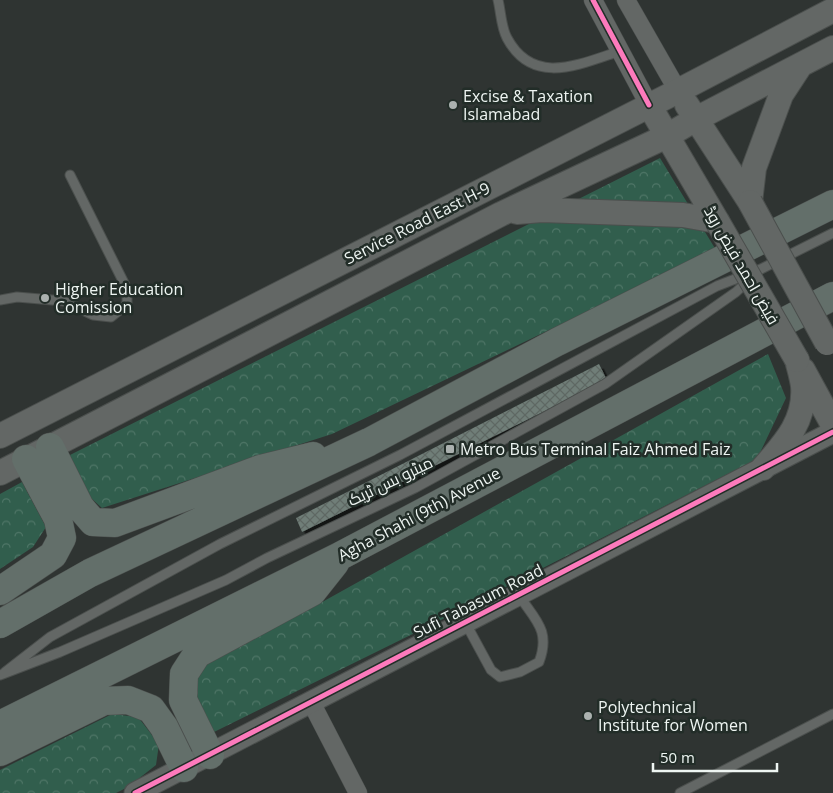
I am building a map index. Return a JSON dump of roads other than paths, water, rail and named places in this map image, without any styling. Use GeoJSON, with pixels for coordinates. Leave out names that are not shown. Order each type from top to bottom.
{"type":"FeatureCollection","features":[{"type":"Feature","properties":{"kind":"main road","name":"Service Road East H-9"},"geometry":{"type":"LineString","coordinates":[[0,436],[678,91],[833,10]]}},
{"type":"Feature","properties":{"kind":"main road","name":"Service Road East H-9"},"geometry":{"type":"LineString","coordinates":[[0,473],[501,214],[668,136],[696,119],[833,48]]}},
{"type":"Feature","properties":{"kind":"main road"},"geometry":{"type":"LineString","coordinates":[[750,202],[754,168],[781,96],[801,65]]}},
{"type":"Feature","properties":{"kind":"main road"},"geometry":{"type":"LineString","coordinates":[[678,91],[750,202],[830,348]]}},
{"type":"Feature","properties":{"kind":"main road","name":"فیض احمد فیض روڈ"},"geometry":{"type":"LineString","coordinates":[[649,105],[833,425]]}},
{"type":"Feature","properties":{"kind":"main road"},"geometry":{"type":"LineString","coordinates":[[0,624],[90,573],[370,442],[557,342],[833,204]]}},
{"type":"Feature","properties":{"kind":"main road"},"geometry":{"type":"LineString","coordinates":[[501,214],[542,210],[683,216],[717,221]]}},
{"type":"Feature","properties":{"kind":"main road","name":"Agha Shahi (9th) Avenue"},"geometry":{"type":"LineString","coordinates":[[0,725],[340,556],[833,296]]}},
{"type":"Feature","properties":{"kind":"main road"},"geometry":{"type":"LineString","coordinates":[[763,468],[786,442],[799,418],[803,387],[797,360]]}},
{"type":"Feature","properties":{"kind":"main road"},"geometry":{"type":"LineString","coordinates":[[50,447],[80,507],[93,522],[115,523],[260,468],[370,442]]}},
{"type":"Feature","properties":{"kind":"main road"},"geometry":{"type":"LineString","coordinates":[[0,590],[53,556],[62,538],[58,519],[26,459]]}},
{"type":"Feature","properties":{"kind":"main road"},"geometry":{"type":"LineString","coordinates":[[210,755],[184,700],[184,674],[197,654],[312,592],[340,556]]}},
{"type":"Feature","properties":{"kind":"main road"},"geometry":{"type":"LineString","coordinates":[[0,752],[104,702],[128,700],[151,709],[164,727],[184,768]]}},
{"type":"Feature","properties":{"kind":"street"},"geometry":{"type":"LineString","coordinates":[[593,0],[649,105]]}},
{"type":"Feature","properties":{"kind":"street"},"geometry":{"type":"LineString","coordinates":[[626,0],[678,91]]}},
{"type":"Feature","properties":{"kind":"street","name":"Sufi Tabasum Road"},"geometry":{"type":"LineString","coordinates":[[135,793],[833,432]]}},
{"type":"Feature","properties":{"kind":"street"},"geometry":{"type":"LineString","coordinates":[[310,702],[358,793]]}},
{"type":"Feature","properties":{"kind":"lane"},"geometry":{"type":"LineString","coordinates":[[498,0],[506,36],[517,53],[535,65],[553,69],[579,64],[620,51]]}},
{"type":"Feature","properties":{"kind":"lane"},"geometry":{"type":"LineString","coordinates":[[0,300],[17,297],[64,301],[93,315],[111,317],[127,304],[127,289],[121,275],[70,176]]}},
{"type":"Feature","properties":{"kind":"lane","name":"میٹرو بس ٹریک"},"geometry":{"type":"LineString","coordinates":[[3,674],[50,637],[220,544],[400,455],[717,286],[761,269],[833,233]]}},
{"type":"Feature","properties":{"kind":"lane","name":"میٹرو بس ٹریک"},"geometry":{"type":"LineString","coordinates":[[3,674],[60,652],[226,580],[267,558],[414,488],[605,384],[736,292],[761,269]]}},
{"type":"Feature","properties":{"kind":"lane"},"geometry":{"type":"LineString","coordinates":[[465,621],[491,670],[500,677],[520,672],[539,662],[544,649],[544,633],[518,594]]}},
{"type":"Feature","properties":{"kind":"lane"},"geometry":{"type":"LineString","coordinates":[[680,793],[833,714]]}},
{"type":"Feature","properties":{"kind":"place","name":"Excise & Taxation Islamabad"},"geometry":{"type":"Point","coordinates":[453,105]}},
{"type":"Feature","properties":{"kind":"place","name":"Higher Education Comission"},"geometry":{"type":"Point","coordinates":[45,298]}},
{"type":"Feature","properties":{"kind":"place","name":"Metro Bus Terminal Faiz Ahmed Faiz"},"geometry":{"type":"Point","coordinates":[450,449]}},
{"type":"Feature","properties":{"kind":"place","name":"Polytechnical Institute for Women"},"geometry":{"type":"Point","coordinates":[588,716]}}]}
